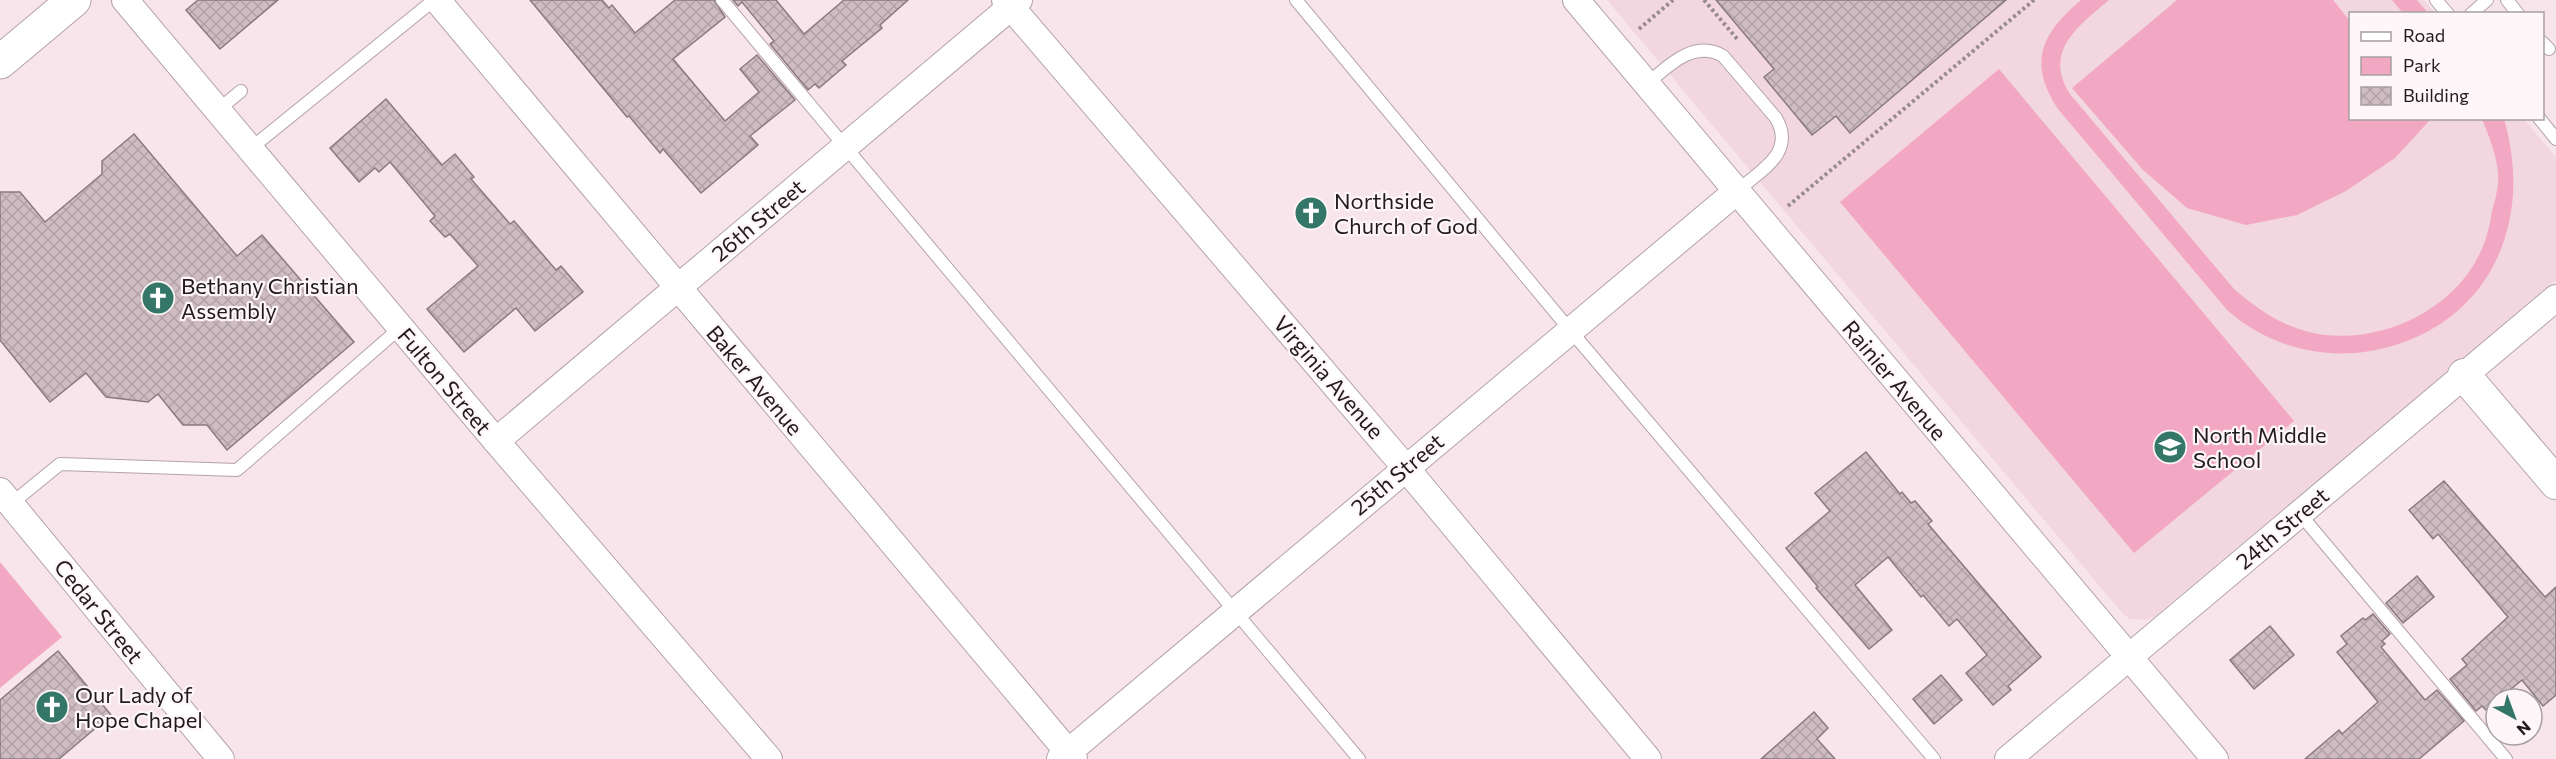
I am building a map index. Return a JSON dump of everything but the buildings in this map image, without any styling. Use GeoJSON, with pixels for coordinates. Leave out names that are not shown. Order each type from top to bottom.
{"type":"FeatureCollection","features":[{"type":"Feature","properties":{"kind":"main road"},"geometry":{"type":"LineString","coordinates":[[0,62],[74,0]]}},
{"type":"Feature","properties":{"kind":"street","name":"Fulton Street"},"geometry":{"type":"LineString","coordinates":[[125,0],[496,441],[770,759]]}},
{"type":"Feature","properties":{"kind":"street","name":"Baker Avenue"},"geometry":{"type":"LineString","coordinates":[[435,0],[678,288],[1067,757]]}},
{"type":"Feature","properties":{"kind":"street","name":"Rainier Avenue"},"geometry":{"type":"LineString","coordinates":[[1576,0],[2215,759]]}},
{"type":"Feature","properties":{"kind":"street","name":"26th Street"},"geometry":{"type":"LineString","coordinates":[[496,441],[846,146],[1012,2]]}},
{"type":"Feature","properties":{"kind":"street","name":"Virginia Avenue"},"geometry":{"type":"LineString","coordinates":[[1012,2],[1406,467],[1648,759]]}},
{"type":"Feature","properties":{"kind":"street","name":"25th Street"},"geometry":{"type":"LineString","coordinates":[[1067,757],[1406,467],[1737,191]]}},
{"type":"Feature","properties":{"kind":"street","name":"24th Street"},"geometry":{"type":"LineString","coordinates":[[2008,759],[2556,298]]}},
{"type":"Feature","properties":{"kind":"street"},"geometry":{"type":"LineString","coordinates":[[2464,375],[2556,483]]}},
{"type":"Feature","properties":{"kind":"street","name":"Cedar Street"},"geometry":{"type":"LineString","coordinates":[[3,497],[221,759]]}},
{"type":"Feature","properties":{"kind":"lane"},"geometry":{"type":"LineString","coordinates":[[250,149],[435,0]]}},
{"type":"Feature","properties":{"kind":"lane"},"geometry":{"type":"LineString","coordinates":[[722,0],[1359,759]]}},
{"type":"Feature","properties":{"kind":"lane"},"geometry":{"type":"LineString","coordinates":[[1296,0],[1570,330],[1934,759]]}},
{"type":"Feature","properties":{"kind":"lane"},"geometry":{"type":"LineString","coordinates":[[2436,0],[2446,12]]}},
{"type":"Feature","properties":{"kind":"lane"},"geometry":{"type":"LineString","coordinates":[[2472,12],[2487,0]]}},
{"type":"Feature","properties":{"kind":"lane"},"geometry":{"type":"LineString","coordinates":[[2507,0],[2516,12]]}},
{"type":"Feature","properties":{"kind":"lane"},"geometry":{"type":"LineString","coordinates":[[1647,84],[1686,55],[1700,50],[1715,51],[1723,56],[1776,118],[1783,129],[1783,141],[1778,154],[1737,191]]}},
{"type":"Feature","properties":{"kind":"lane"},"geometry":{"type":"LineString","coordinates":[[218,110],[241,91]]}},
{"type":"Feature","properties":{"kind":"lane"},"geometry":{"type":"LineString","coordinates":[[2541,120],[2556,139]]}},
{"type":"Feature","properties":{"kind":"lane"},"geometry":{"type":"LineString","coordinates":[[3,497],[60,464],[237,470],[400,327]]}},
{"type":"Feature","properties":{"kind":"lane"},"geometry":{"type":"LineString","coordinates":[[2300,514],[2506,759]]}},
{"type":"Feature","properties":{"kind":"path"},"geometry":{"type":"LineString","coordinates":[[1639,29],[1673,0]]}},
{"type":"Feature","properties":{"kind":"path"},"geometry":{"type":"LineString","coordinates":[[1704,0],[1739,41]]}},
{"type":"Feature","properties":{"kind":"path"},"geometry":{"type":"LineString","coordinates":[[1788,207],[2034,0]]}},
{"type":"Feature","properties":{"kind":"shaded area","name":"North Middle School"},"geometry":{"type":"Polygon","coordinates":[[[1607,0],[2424,0],[2434,12],[2349,12],[2349,120],[2525,120],[2556,157],[2556,280],[2154,617],[2146,620],[2130,619],[2123,614],[1607,0]]]}},
{"type":"Feature","properties":{"kind":"green space"},"geometry":{"type":"Polygon","coordinates":[[[2081,0],[2109,0],[2077,29],[2062,52],[2060,65],[2062,79],[2070,94],[2234,289],[2269,315],[2309,332],[2334,336],[2359,335],[2385,330],[2409,321],[2431,308],[2451,292],[2468,273],[2481,251],[2497,189],[2496,160],[2482,120],[2504,120],[2512,158],[2513,196],[2507,232],[2494,265],[2474,294],[2448,319],[2415,338],[2376,350],[2356,353],[2316,352],[2278,341],[2243,323],[2227,310],[2058,109],[2048,92],[2041,63],[2043,49],[2048,37],[2081,0]]]}},
{"type":"Feature","properties":{"kind":"green space"},"geometry":{"type":"Polygon","coordinates":[[[2177,0],[2333,0],[2349,20],[2349,120],[2430,120],[2395,158],[2346,191],[2297,215],[2246,225],[2187,208],[2143,170],[2072,88],[2177,0]]]}},
{"type":"Feature","properties":{"kind":"green space"},"geometry":{"type":"Polygon","coordinates":[[[2392,0],[2417,0],[2427,12],[2402,12],[2392,0]]]}},
{"type":"Feature","properties":{"kind":"green space"},"geometry":{"type":"Polygon","coordinates":[[[1999,69],[2294,421],[2134,553],[1840,202],[1999,69]]]}},
{"type":"Feature","properties":{"kind":"green space"},"geometry":{"type":"Polygon","coordinates":[[[0,562],[62,637],[0,688],[0,562]]]}},
{"type":"Feature","properties":{"kind":"place","name":"Northside Church of God"},"geometry":{"type":"Point","coordinates":[1311,213]}},
{"type":"Feature","properties":{"kind":"place","name":"Bethany Christian Assembly"},"geometry":{"type":"Point","coordinates":[158,298]}},
{"type":"Feature","properties":{"kind":"place","name":"North Middle School"},"geometry":{"type":"Point","coordinates":[2170,447]}},
{"type":"Feature","properties":{"kind":"place","name":"Our Lady of Hope Chapel"},"geometry":{"type":"Point","coordinates":[52,707]}}]}
